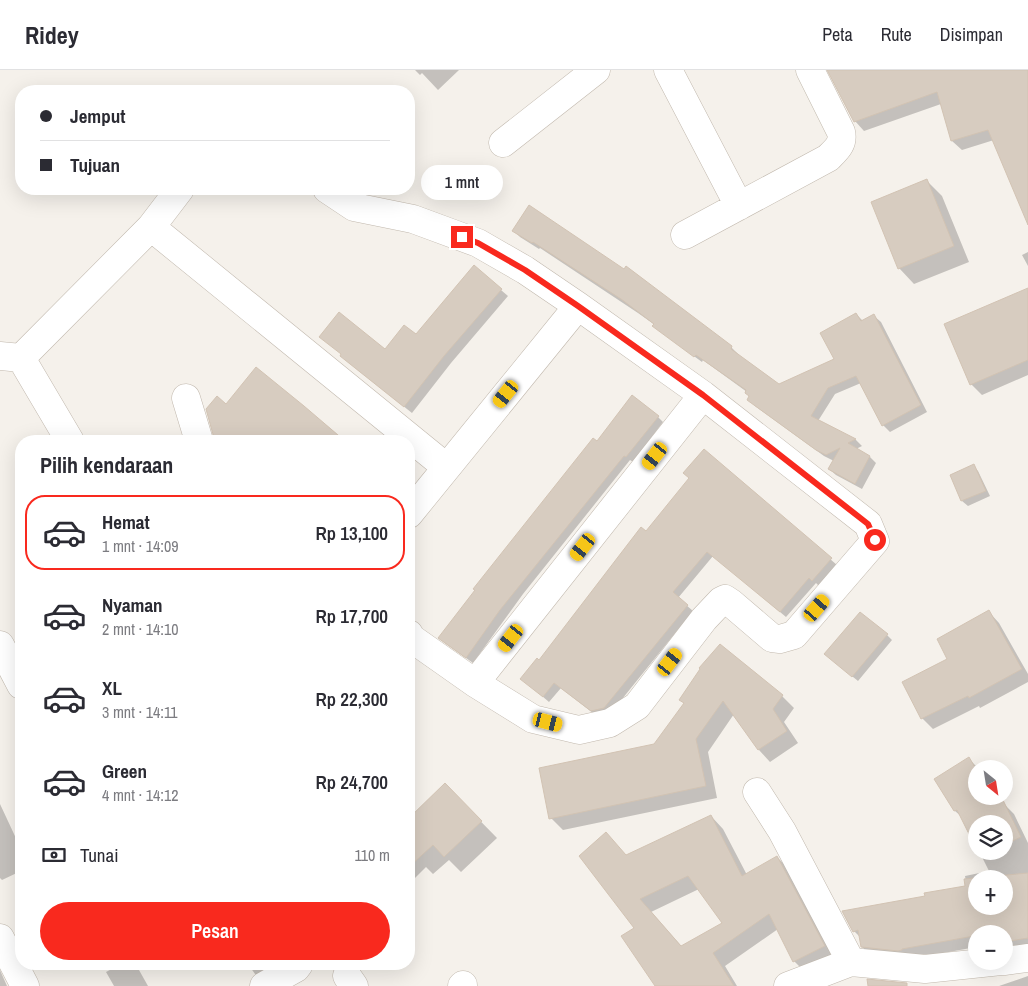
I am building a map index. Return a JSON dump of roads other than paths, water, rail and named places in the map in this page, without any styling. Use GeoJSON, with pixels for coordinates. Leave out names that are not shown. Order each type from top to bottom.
{"type":"FeatureCollection","features":[{"type":"Feature","properties":{"kind":"street"},"geometry":{"type":"LineString","coordinates":[[503,143],[596,70]]}},
{"type":"Feature","properties":{"kind":"street"},"geometry":{"type":"LineString","coordinates":[[668,70],[739,206]]}},
{"type":"Feature","properties":{"kind":"street"},"geometry":{"type":"LineString","coordinates":[[685,236],[828,158],[839,146],[842,138],[841,132],[810,70]]}},
{"type":"Feature","properties":{"kind":"street"},"geometry":{"type":"LineString","coordinates":[[66,435],[10,357],[152,227],[176,195]]}},
{"type":"Feature","properties":{"kind":"street"},"geometry":{"type":"LineString","coordinates":[[336,195],[354,207],[413,219],[478,243],[525,270],[703,395],[868,524],[875,540],[794,634],[780,639],[772,638],[731,602],[725,599],[704,619],[637,706],[610,723],[579,730],[533,719],[475,683],[415,641]]}},
{"type":"Feature","properties":{"kind":"street"},"geometry":{"type":"LineString","coordinates":[[152,227],[407,435]]}},
{"type":"Feature","properties":{"kind":"street"},"geometry":{"type":"LineString","coordinates":[[415,506],[578,306]]}},
{"type":"Feature","properties":{"kind":"street"},"geometry":{"type":"LineString","coordinates":[[475,683],[703,395]]}},
{"type":"Feature","properties":{"kind":"street"},"geometry":{"type":"LineString","coordinates":[[186,398],[197,435]]}},
{"type":"Feature","properties":{"kind":"street"},"geometry":{"type":"LineString","coordinates":[[415,442],[446,467]]}},
{"type":"Feature","properties":{"kind":"street"},"geometry":{"type":"LineString","coordinates":[[0,645],[15,674]]}},
{"type":"Feature","properties":{"kind":"street"},"geometry":{"type":"LineString","coordinates":[[757,792],[782,831],[851,962]]}},
{"type":"Feature","properties":{"kind":"street"},"geometry":{"type":"LineString","coordinates":[[0,938],[15,967]]}},
{"type":"Feature","properties":{"kind":"street"},"geometry":{"type":"LineString","coordinates":[[1013,960],[1028,958]]}},
{"type":"Feature","properties":{"kind":"street"},"geometry":{"type":"LineString","coordinates":[[788,986],[851,962],[925,969],[939,977],[968,970]]}},
{"type":"Feature","properties":{"kind":"street"},"geometry":{"type":"LineString","coordinates":[[17,970],[25,986]]}},
{"type":"Feature","properties":{"kind":"street"},"geometry":{"type":"LineString","coordinates":[[264,986],[292,970]]}}]}
